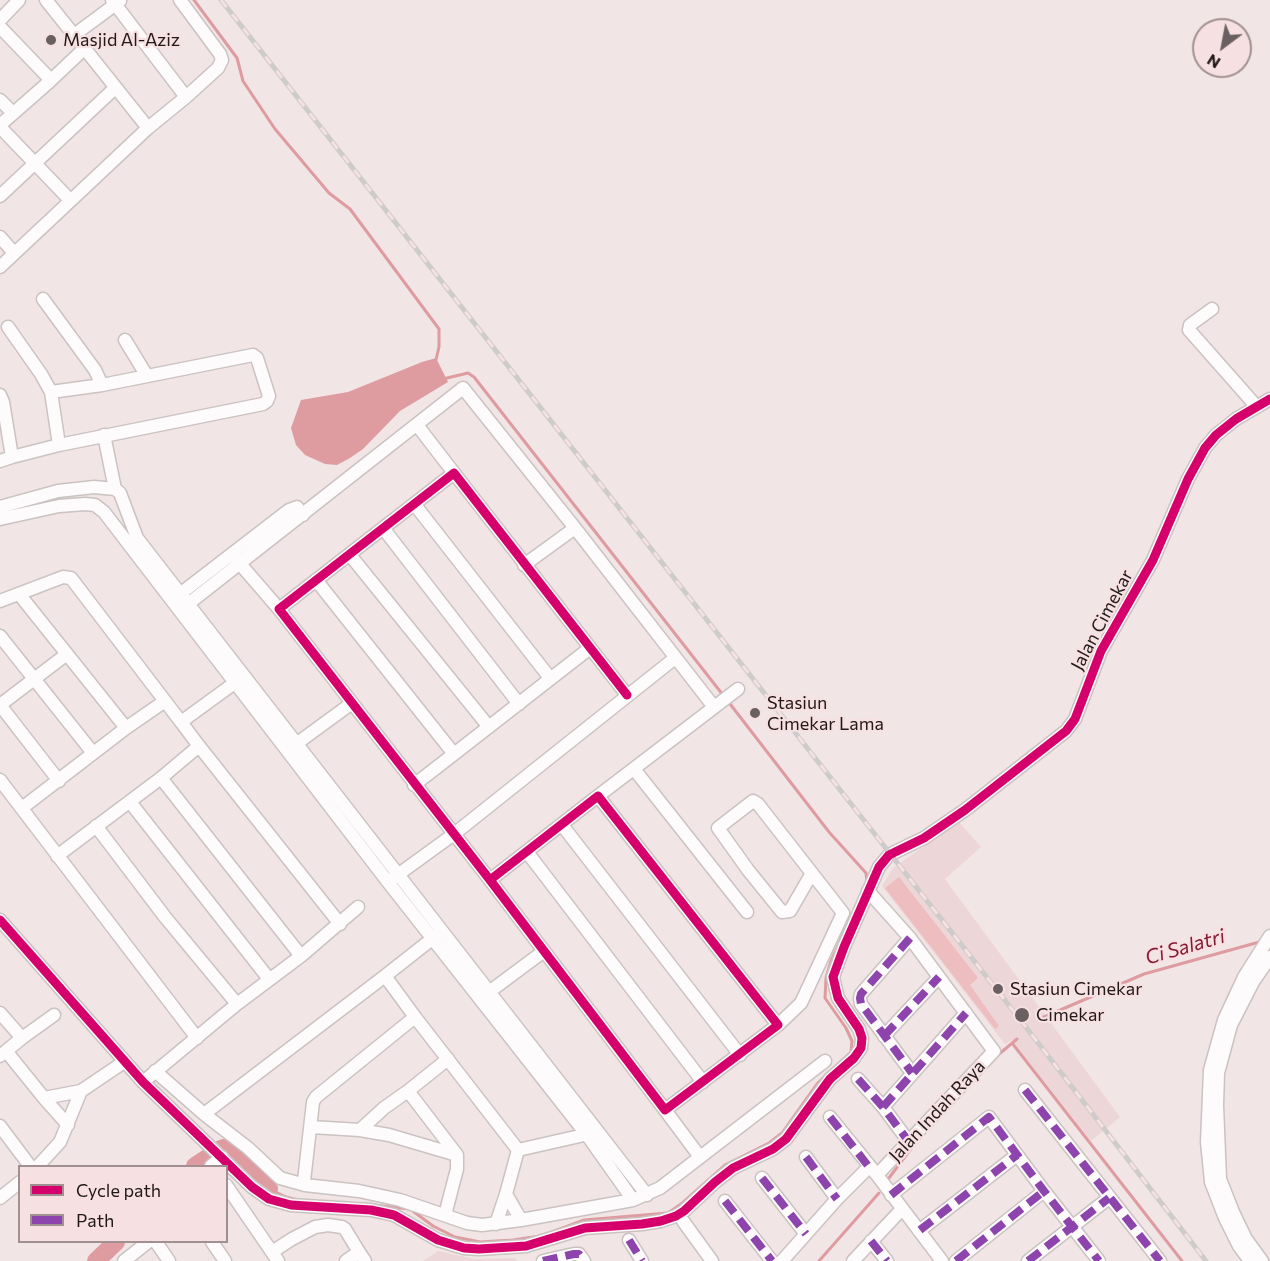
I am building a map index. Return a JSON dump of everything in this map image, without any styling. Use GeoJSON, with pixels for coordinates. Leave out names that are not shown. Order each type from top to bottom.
{"type":"FeatureCollection","features":[{"type":"Feature","properties":{"kind":"street"},"geometry":{"type":"LineString","coordinates":[[0,20],[19,0]]}},
{"type":"Feature","properties":{"kind":"street"},"geometry":{"type":"LineString","coordinates":[[46,0],[148,128]]}},
{"type":"Feature","properties":{"kind":"street"},"geometry":{"type":"LineString","coordinates":[[0,267],[148,128],[218,68],[222,60],[220,54],[180,0]]}},
{"type":"Feature","properties":{"kind":"street"},"geometry":{"type":"LineString","coordinates":[[74,35],[116,1],[186,97]]}},
{"type":"Feature","properties":{"kind":"street"},"geometry":{"type":"LineString","coordinates":[[0,27],[50,81]]}},
{"type":"Feature","properties":{"kind":"street"},"geometry":{"type":"LineString","coordinates":[[70,200],[0,126],[85,48]]}},
{"type":"Feature","properties":{"kind":"street"},"geometry":{"type":"LineString","coordinates":[[0,196],[115,88]]}},
{"type":"Feature","properties":{"kind":"street"},"geometry":{"type":"LineString","coordinates":[[0,100],[13,113]]}},
{"type":"Feature","properties":{"kind":"street"},"geometry":{"type":"LineString","coordinates":[[0,237],[14,253]]}},
{"type":"Feature","properties":{"kind":"street"},"geometry":{"type":"LineString","coordinates":[[43,299],[94,370],[102,385]]}},
{"type":"Feature","properties":{"kind":"street"},"geometry":{"type":"LineString","coordinates":[[1212,309],[1190,325],[1189,330],[1257,407]]}},
{"type":"Feature","properties":{"kind":"street"},"geometry":{"type":"LineString","coordinates":[[8,327],[51,392],[59,445]]}},
{"type":"Feature","properties":{"kind":"street"},"geometry":{"type":"LineString","coordinates":[[125,340],[147,376]]}},
{"type":"Feature","properties":{"kind":"street"},"geometry":{"type":"LineString","coordinates":[[0,395],[3,402],[6,459],[104,435],[263,404],[269,396],[257,357],[253,355],[102,385],[51,392]]}},
{"type":"Feature","properties":{"kind":"street"},"geometry":{"type":"LineString","coordinates":[[184,599],[236,559],[289,510],[297,507],[303,515],[460,388],[465,389],[675,658],[726,698],[490,880]]}},
{"type":"Feature","properties":{"kind":"street","name":"Jalan Cimekar"},"geometry":{"type":"LineString","coordinates":[[868,891],[885,858],[924,838],[965,810],[1071,725],[1101,651],[1153,560],[1204,448],[1225,427],[1270,399]]}},
{"type":"Feature","properties":{"kind":"street"},"geometry":{"type":"LineString","coordinates":[[417,425],[627,695]]}},
{"type":"Feature","properties":{"kind":"street"},"geometry":{"type":"LineString","coordinates":[[104,435],[114,489]]}},
{"type":"Feature","properties":{"kind":"street"},"geometry":{"type":"LineString","coordinates":[[279,609],[454,473]]}},
{"type":"Feature","properties":{"kind":"street"},"geometry":{"type":"LineString","coordinates":[[92,505],[94,487]]}},
{"type":"Feature","properties":{"kind":"street"},"geometry":{"type":"LineString","coordinates":[[0,507],[58,491],[94,487],[114,489],[120,493],[137,538],[184,599],[239,680]]}},
{"type":"Feature","properties":{"kind":"street"},"geometry":{"type":"LineString","coordinates":[[0,519],[59,506],[85,504],[104,512],[293,746],[592,1133],[647,1195]]}},
{"type":"Feature","properties":{"kind":"street"},"geometry":{"type":"LineString","coordinates":[[415,504],[550,678]]}},
{"type":"Feature","properties":{"kind":"street"},"geometry":{"type":"LineString","coordinates":[[113,523],[128,517]]}},
{"type":"Feature","properties":{"kind":"street"},"geometry":{"type":"LineString","coordinates":[[383,528],[519,704]]}},
{"type":"Feature","properties":{"kind":"street"},"geometry":{"type":"LineString","coordinates":[[524,565],[575,528]]}},
{"type":"Feature","properties":{"kind":"street"},"geometry":{"type":"LineString","coordinates":[[350,555],[489,727]]}},
{"type":"Feature","properties":{"kind":"street"},"geometry":{"type":"LineString","coordinates":[[236,559],[279,609],[490,880],[700,1157]]}},
{"type":"Feature","properties":{"kind":"street"},"geometry":{"type":"LineString","coordinates":[[0,601],[63,577],[71,578],[199,746],[340,924]]}},
{"type":"Feature","properties":{"kind":"street"},"geometry":{"type":"LineString","coordinates":[[316,580],[454,754]]}},
{"type":"Feature","properties":{"kind":"street"},"geometry":{"type":"LineString","coordinates":[[19,594],[126,728]]}},
{"type":"Feature","properties":{"kind":"street"},"geometry":{"type":"LineString","coordinates":[[0,636],[93,753]]}},
{"type":"Feature","properties":{"kind":"street"},"geometry":{"type":"LineString","coordinates":[[414,785],[590,648]]}},
{"type":"Feature","properties":{"kind":"street"},"geometry":{"type":"LineString","coordinates":[[59,781],[0,705],[67,654]]}},
{"type":"Feature","properties":{"kind":"street"},"geometry":{"type":"LineString","coordinates":[[393,878],[454,834],[675,658]]}},
{"type":"Feature","properties":{"kind":"street"},"geometry":{"type":"LineString","coordinates":[[181,722],[239,680]]}},
{"type":"Feature","properties":{"kind":"street"},"geometry":{"type":"LineString","coordinates":[[22,808],[165,701]]}},
{"type":"Feature","properties":{"kind":"street"},"geometry":{"type":"LineString","coordinates":[[293,746],[352,703]]}},
{"type":"Feature","properties":{"kind":"street"},"geometry":{"type":"LineString","coordinates":[[57,856],[161,778],[199,746]]}},
{"type":"Feature","properties":{"kind":"street"},"geometry":{"type":"LineString","coordinates":[[634,769],[747,912]]}},
{"type":"Feature","properties":{"kind":"street"},"geometry":{"type":"LineString","coordinates":[[161,778],[301,957]]}},
{"type":"Feature","properties":{"kind":"street"},"geometry":{"type":"LineString","coordinates":[[0,780],[197,1038]]}},
{"type":"Feature","properties":{"kind":"street"},"geometry":{"type":"LineString","coordinates":[[598,796],[778,1025]]}},
{"type":"Feature","properties":{"kind":"street"},"geometry":{"type":"LineString","coordinates":[[812,873],[790,911],[783,912],[748,870],[718,828],[753,801],[758,804],[812,873],[852,915]]}},
{"type":"Feature","properties":{"kind":"street"},"geometry":{"type":"LineString","coordinates":[[130,802],[269,979]]}},
{"type":"Feature","properties":{"kind":"street"},"geometry":{"type":"LineString","coordinates":[[562,825],[740,1055]]}},
{"type":"Feature","properties":{"kind":"street"},"geometry":{"type":"LineString","coordinates":[[96,826],[165,917],[237,1004]]}},
{"type":"Feature","properties":{"kind":"street"},"geometry":{"type":"LineString","coordinates":[[527,852],[703,1082]]}},
{"type":"Feature","properties":{"kind":"street"},"geometry":{"type":"LineString","coordinates":[[665,1110],[740,1055],[778,1025],[801,1003],[868,891],[910,938],[966,1013],[883,1107]]}},
{"type":"Feature","properties":{"kind":"street"},"geometry":{"type":"LineString","coordinates":[[142,1082],[237,1004],[301,957],[358,907]]}},
{"type":"Feature","properties":{"kind":"street"},"geometry":{"type":"LineString","coordinates":[[0,920],[142,1082],[261,1194],[279,1203],[371,1210],[394,1215],[438,1240],[464,1248],[478,1249],[526,1246],[585,1228],[652,1222],[676,1216],[733,1168],[773,1149],[786,1139],[830,1079],[854,1058],[861,1048],[862,1038],[859,1029],[838,998],[833,977],[852,915]]}},
{"type":"Feature","properties":{"kind":"street"},"geometry":{"type":"LineString","coordinates":[[204,1114],[438,935]]}},
{"type":"Feature","properties":{"kind":"street"},"geometry":{"type":"LineString","coordinates":[[1262,1261],[1246,1239],[1220,1179],[1217,1105],[1218,1073],[1232,1025],[1266,952],[1270,936]]}},
{"type":"Feature","properties":{"kind":"street"},"geometry":{"type":"LineString","coordinates":[[910,938],[861,994],[861,1004],[912,1073]]}},
{"type":"Feature","properties":{"kind":"street"},"geometry":{"type":"LineString","coordinates":[[485,995],[543,951]]}},
{"type":"Feature","properties":{"kind":"street"},"geometry":{"type":"LineString","coordinates":[[1250,1261],[1239,1246],[1225,1218],[1211,1182],[1208,1105],[1210,1070],[1224,1020],[1244,977],[1266,952]]}},
{"type":"Feature","properties":{"kind":"street"},"geometry":{"type":"LineString","coordinates":[[385,976],[518,1150]]}},
{"type":"Feature","properties":{"kind":"street"},"geometry":{"type":"LineString","coordinates":[[884,1035],[939,976]]}},
{"type":"Feature","properties":{"kind":"street"},"geometry":{"type":"LineString","coordinates":[[0,1013],[22,1038]]}},
{"type":"Feature","properties":{"kind":"street","name":"Jalan Indah Raya"},"geometry":{"type":"LineString","coordinates":[[782,1261],[837,1199],[909,1142],[994,1051],[966,1013]]}},
{"type":"Feature","properties":{"kind":"street"},"geometry":{"type":"LineString","coordinates":[[54,1015],[3,1054],[68,1125]]}},
{"type":"Feature","properties":{"kind":"street"},"geometry":{"type":"LineString","coordinates":[[305,1185],[311,1112],[316,1097],[415,1017]]}},
{"type":"Feature","properties":{"kind":"street"},"geometry":{"type":"LineString","coordinates":[[360,1130],[384,1108],[448,1059]]}},
{"type":"Feature","properties":{"kind":"street"},"geometry":{"type":"LineString","coordinates":[[155,1071],[204,1114],[248,1148],[280,1178],[305,1185],[359,1191],[400,1200],[466,1223],[482,1225],[633,1200],[647,1195],[660,1188],[825,1061]]}},
{"type":"Feature","properties":{"kind":"street"},"geometry":{"type":"LineString","coordinates":[[44,1098],[81,1091],[124,1062]]}},
{"type":"Feature","properties":{"kind":"street"},"geometry":{"type":"LineString","coordinates":[[858,1079],[883,1107],[909,1142]]}},
{"type":"Feature","properties":{"kind":"street"},"geometry":{"type":"LineString","coordinates":[[1025,1090],[1160,1261]]}},
{"type":"Feature","properties":{"kind":"street"},"geometry":{"type":"LineString","coordinates":[[40,1165],[60,1142],[81,1091]]}},
{"type":"Feature","properties":{"kind":"street"},"geometry":{"type":"LineString","coordinates":[[408,1091],[457,1155],[457,1169],[445,1215]]}},
{"type":"Feature","properties":{"kind":"street"},"geometry":{"type":"LineString","coordinates":[[830,1117],[942,1261]]}},
{"type":"Feature","properties":{"kind":"street"},"geometry":{"type":"LineString","coordinates":[[889,1193],[989,1117],[1099,1261]]}},
{"type":"Feature","properties":{"kind":"street"},"geometry":{"type":"LineString","coordinates":[[311,1127],[360,1130],[388,1135],[457,1155]]}},
{"type":"Feature","properties":{"kind":"street"},"geometry":{"type":"LineString","coordinates":[[1,1130],[28,1165]]}},
{"type":"Feature","properties":{"kind":"street"},"geometry":{"type":"LineString","coordinates":[[518,1150],[592,1133]]}},
{"type":"Feature","properties":{"kind":"street"},"geometry":{"type":"LineString","coordinates":[[592,1133],[633,1200]]}},
{"type":"Feature","properties":{"kind":"street"},"geometry":{"type":"LineString","coordinates":[[496,1224],[507,1194],[518,1150]]}},
{"type":"Feature","properties":{"kind":"street"},"geometry":{"type":"LineString","coordinates":[[212,1165],[218,1153]]}},
{"type":"Feature","properties":{"kind":"street"},"geometry":{"type":"LineString","coordinates":[[920,1230],[1017,1155]]}},
{"type":"Feature","properties":{"kind":"street"},"geometry":{"type":"LineString","coordinates":[[806,1157],[837,1199]]}},
{"type":"Feature","properties":{"kind":"street"},"geometry":{"type":"LineString","coordinates":[[762,1178],[806,1234]]}},
{"type":"Feature","properties":{"kind":"street"},"geometry":{"type":"LineString","coordinates":[[0,1198],[18,1184]]}},
{"type":"Feature","properties":{"kind":"street"},"geometry":{"type":"LineString","coordinates":[[228,1188],[276,1257],[292,1239],[315,1227],[328,1225],[345,1229],[362,1257],[346,1261]]}},
{"type":"Feature","properties":{"kind":"street"},"geometry":{"type":"LineString","coordinates":[[956,1261],[1044,1191]]}},
{"type":"Feature","properties":{"kind":"street"},"geometry":{"type":"LineString","coordinates":[[507,1194],[521,1220]]}},
{"type":"Feature","properties":{"kind":"street"},"geometry":{"type":"LineString","coordinates":[[1028,1261],[1109,1198]]}},
{"type":"Feature","properties":{"kind":"street"},"geometry":{"type":"LineString","coordinates":[[725,1202],[772,1261]]}},
{"type":"Feature","properties":{"kind":"street"},"geometry":{"type":"LineString","coordinates":[[853,1261],[902,1209]]}},
{"type":"Feature","properties":{"kind":"street"},"geometry":{"type":"LineString","coordinates":[[683,1221],[712,1261]]}},
{"type":"Feature","properties":{"kind":"street"},"geometry":{"type":"LineString","coordinates":[[628,1240],[642,1261]]}},
{"type":"Feature","properties":{"kind":"street"},"geometry":{"type":"LineString","coordinates":[[871,1241],[887,1261]]}},
{"type":"Feature","properties":{"kind":"street"},"geometry":{"type":"LineString","coordinates":[[124,1261],[147,1243]]}},
{"type":"Feature","properties":{"kind":"street"},"geometry":{"type":"LineString","coordinates":[[157,1243],[169,1261]]}},
{"type":"Feature","properties":{"kind":"street"},"geometry":{"type":"LineString","coordinates":[[213,1243],[225,1261]]}},
{"type":"Feature","properties":{"kind":"street"},"geometry":{"type":"LineString","coordinates":[[543,1261],[581,1258]]}},
{"type":"Feature","properties":{"kind":"shaded area"},"geometry":{"type":"Polygon","coordinates":[[[436,358],[448,382],[400,411],[363,449],[350,458],[337,465],[325,464],[305,455],[296,445],[291,428],[301,400],[348,392],[436,358]]]}},
{"type":"Feature","properties":{"kind":"shaded area"},"geometry":{"type":"Polygon","coordinates":[[[959,822],[981,847],[945,879],[1120,1117],[1091,1141],[1012,1040],[1005,1044],[882,886],[893,868],[959,822]]]}},
{"type":"Feature","properties":{"kind":"shaded area"},"geometry":{"type":"Polygon","coordinates":[[[899,877],[978,978],[970,985],[999,1026],[995,1029],[885,888],[899,877]]]}},
{"type":"Feature","properties":{"kind":"shaded area"},"geometry":{"type":"Polygon","coordinates":[[[438,1251],[475,1259],[515,1258],[517,1261],[423,1261],[438,1251]]]}},
{"type":"Feature","properties":{"kind":"waterway"},"geometry":{"type":"LineString","coordinates":[[194,0],[237,58],[243,81],[275,129],[329,193],[350,209],[439,329],[439,347],[435,364]]}},
{"type":"Feature","properties":{"kind":"waterway"},"geometry":{"type":"LineString","coordinates":[[443,379],[468,373],[474,377],[723,695]]}},
{"type":"Feature","properties":{"kind":"waterway"},"geometry":{"type":"LineString","coordinates":[[727,700],[829,832],[866,873],[867,882]]}},
{"type":"Feature","properties":{"kind":"waterway"},"geometry":{"type":"LineString","coordinates":[[832,1070],[851,1052],[852,1041],[846,1028],[825,998],[826,978],[842,937]]}},
{"type":"Feature","properties":{"kind":"waterway","name":"Ci Salatri"},"geometry":{"type":"LineString","coordinates":[[1044,1017],[1144,974],[1263,941]]}},
{"type":"Feature","properties":{"kind":"waterway"},"geometry":{"type":"LineString","coordinates":[[998,1055],[1017,1039]]}},
{"type":"Feature","properties":{"kind":"waterway"},"geometry":{"type":"LineString","coordinates":[[1012,1043],[1182,1261]]}},
{"type":"Feature","properties":{"kind":"waterway"},"geometry":{"type":"LineString","coordinates":[[552,1232],[584,1220],[668,1213],[725,1165],[769,1143],[782,1133],[817,1084],[827,1074]]}},
{"type":"Feature","properties":{"kind":"waterway"},"geometry":{"type":"LineString","coordinates":[[889,1178],[913,1146]]}},
{"type":"Feature","properties":{"kind":"waterway"},"geometry":{"type":"LineString","coordinates":[[197,1165],[228,1147],[269,1189]]}},
{"type":"Feature","properties":{"kind":"waterway"},"geometry":{"type":"LineString","coordinates":[[269,1189],[298,1200]]}},
{"type":"Feature","properties":{"kind":"waterway"},"geometry":{"type":"LineString","coordinates":[[819,1261],[879,1193]]}},
{"type":"Feature","properties":{"kind":"waterway"},"geometry":{"type":"LineString","coordinates":[[364,1204],[410,1209],[433,1226],[455,1237],[480,1242],[540,1236]]}},
{"type":"Feature","properties":{"kind":"waterway"},"geometry":{"type":"LineString","coordinates":[[96,1261],[115,1243]]}},
{"type":"Feature","properties":{"kind":"railway"},"geometry":{"type":"LineString","coordinates":[[221,0],[1022,1022],[1206,1261]]}},
{"type":"Feature","properties":{"kind":"marked path"},"geometry":{"type":"LineString","coordinates":[[910,938],[860,998],[861,1004],[912,1073]]}},
{"type":"Feature","properties":{"kind":"marked path"},"geometry":{"type":"LineString","coordinates":[[884,1036],[939,977]]}},
{"type":"Feature","properties":{"kind":"marked path"},"geometry":{"type":"LineString","coordinates":[[883,1107],[966,1013]]}},
{"type":"Feature","properties":{"kind":"marked path"},"geometry":{"type":"LineString","coordinates":[[858,1079],[883,1107],[909,1142]]}},
{"type":"Feature","properties":{"kind":"marked path"},"geometry":{"type":"LineString","coordinates":[[1025,1090],[1160,1261]]}},
{"type":"Feature","properties":{"kind":"marked path"},"geometry":{"type":"LineString","coordinates":[[830,1117],[869,1167]]}},
{"type":"Feature","properties":{"kind":"marked path"},"geometry":{"type":"LineString","coordinates":[[891,1195],[989,1117],[1099,1261]]}},
{"type":"Feature","properties":{"kind":"marked path"},"geometry":{"type":"LineString","coordinates":[[920,1230],[1017,1155]]}},
{"type":"Feature","properties":{"kind":"marked path"},"geometry":{"type":"LineString","coordinates":[[806,1157],[837,1199]]}},
{"type":"Feature","properties":{"kind":"marked path"},"geometry":{"type":"LineString","coordinates":[[762,1178],[806,1234]]}},
{"type":"Feature","properties":{"kind":"marked path"},"geometry":{"type":"LineString","coordinates":[[956,1261],[1044,1191]]}},
{"type":"Feature","properties":{"kind":"marked path"},"geometry":{"type":"LineString","coordinates":[[1028,1261],[1109,1198]]}},
{"type":"Feature","properties":{"kind":"marked path"},"geometry":{"type":"LineString","coordinates":[[725,1201],[772,1261]]}},
{"type":"Feature","properties":{"kind":"marked path"},"geometry":{"type":"LineString","coordinates":[[629,1240],[642,1261]]}},
{"type":"Feature","properties":{"kind":"marked path"},"geometry":{"type":"LineString","coordinates":[[871,1241],[887,1261]]}},
{"type":"Feature","properties":{"kind":"marked path"},"geometry":{"type":"LineString","coordinates":[[543,1261],[574,1254],[579,1254],[584,1261]]}},
{"type":"Feature","properties":{"kind":"cycle path"},"geometry":{"type":"LineString","coordinates":[[0,920],[143,1082],[252,1187],[269,1199],[291,1205],[371,1210],[394,1215],[438,1240],[464,1248],[479,1249],[526,1246],[585,1228],[642,1224],[676,1216],[733,1168],[773,1149],[786,1139],[830,1079],[854,1058],[861,1048],[862,1038],[859,1029],[838,998],[833,977],[879,867],[889,855],[924,838],[965,810],[1066,731],[1075,719],[1101,651],[1153,560],[1188,479],[1205,448],[1216,435],[1236,419],[1270,399]]}},
{"type":"Feature","properties":{"kind":"cycle path"},"geometry":{"type":"LineString","coordinates":[[490,880],[598,796],[778,1025],[665,1110],[279,609],[454,473],[627,695]]}},
{"type":"Feature","properties":{"kind":"place","name":"Masjid Al-Aziz"},"geometry":{"type":"Point","coordinates":[51,40]}},
{"type":"Feature","properties":{"kind":"place","name":"Stasiun Cimekar Lama"},"geometry":{"type":"Point","coordinates":[755,713]}},
{"type":"Feature","properties":{"kind":"place","name":"Stasiun Cimekar"},"geometry":{"type":"Point","coordinates":[998,989]}},
{"type":"Feature","properties":{"kind":"place","name":"Cimekar"},"geometry":{"type":"Point","coordinates":[1022,1015]}}]}
